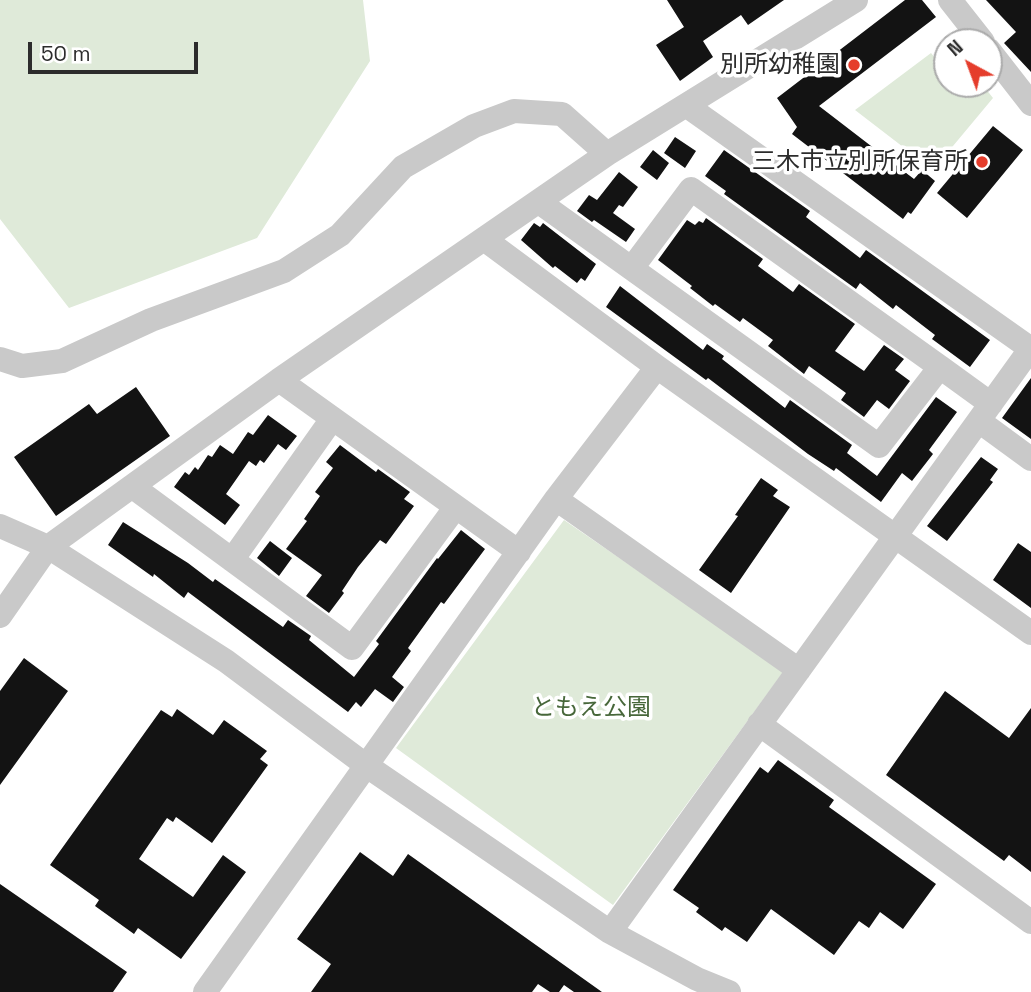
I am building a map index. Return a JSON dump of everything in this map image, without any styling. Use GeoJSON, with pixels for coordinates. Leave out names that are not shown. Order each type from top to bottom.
{"type":"FeatureCollection","features":[{"type":"Feature","properties":{"kind":"street"},"geometry":{"type":"LineString","coordinates":[[0,615],[48,547],[278,380],[607,154],[856,0]]}},
{"type":"Feature","properties":{"kind":"street"},"geometry":{"type":"LineString","coordinates":[[950,0],[972,28]]}},
{"type":"Feature","properties":{"kind":"street"},"geometry":{"type":"LineString","coordinates":[[1003,68],[1031,104]]}},
{"type":"Feature","properties":{"kind":"street"},"geometry":{"type":"LineString","coordinates":[[610,932],[1031,348],[687,106]]}},
{"type":"Feature","properties":{"kind":"street"},"geometry":{"type":"LineString","coordinates":[[0,359],[22,366],[62,360],[151,320],[284,271],[340,235],[403,167],[474,126],[514,111],[562,114],[607,154]]}},
{"type":"Feature","properties":{"kind":"street"},"geometry":{"type":"LineString","coordinates":[[632,268],[691,190],[940,367],[1031,459]]}},
{"type":"Feature","properties":{"kind":"street"},"geometry":{"type":"LineString","coordinates":[[539,202],[879,446],[940,367]]}},
{"type":"Feature","properties":{"kind":"street"},"geometry":{"type":"LineString","coordinates":[[484,239],[657,367],[1031,634]]}},
{"type":"Feature","properties":{"kind":"street"},"geometry":{"type":"LineString","coordinates":[[205,992],[556,499],[657,367]]}},
{"type":"Feature","properties":{"kind":"street"},"geometry":{"type":"LineString","coordinates":[[278,380],[519,552]]}},
{"type":"Feature","properties":{"kind":"street"},"geometry":{"type":"LineString","coordinates":[[232,560],[332,419]]}},
{"type":"Feature","properties":{"kind":"street"},"geometry":{"type":"LineString","coordinates":[[133,487],[352,649],[455,508]]}},
{"type":"Feature","properties":{"kind":"street"},"geometry":{"type":"LineString","coordinates":[[556,499],[799,670]]}},
{"type":"Feature","properties":{"kind":"street"},"geometry":{"type":"LineString","coordinates":[[0,526],[48,547],[226,661],[367,766],[610,932],[697,979],[729,992]]}},
{"type":"Feature","properties":{"kind":"street"},"geometry":{"type":"LineString","coordinates":[[760,724],[1031,922]]}},
{"type":"Feature","properties":{"kind":"green space"},"geometry":{"type":"Polygon","coordinates":[[[0,0],[363,0],[370,61],[257,238],[69,308],[0,219],[0,0]]]}},
{"type":"Feature","properties":{"kind":"green space"},"geometry":{"type":"Polygon","coordinates":[[[931,53],[933,98],[993,98],[933,170],[855,110],[931,53]]]}},
{"type":"Feature","properties":{"kind":"green space","name":"ともえ公園"},"geometry":{"type":"Polygon","coordinates":[[[564,520],[784,671],[613,905],[396,748],[564,520]]]}},
{"type":"Feature","properties":{"kind":"building"},"geometry":{"type":"Polygon","coordinates":[[[667,0],[784,0],[748,25],[741,15],[703,41],[713,57],[680,81],[656,45],[684,27],[667,0]]]}},
{"type":"Feature","properties":{"kind":"building"},"geometry":{"type":"Polygon","coordinates":[[[905,0],[922,0],[936,17],[819,106],[914,179],[922,170],[935,181],[911,214],[908,212],[903,219],[792,134],[797,127],[777,98],[905,0]]]}},
{"type":"Feature","properties":{"kind":"building"},"geometry":{"type":"Polygon","coordinates":[[[986,0],[1031,0],[1031,72],[1004,43],[1016,32],[986,0]]]}},
{"type":"Feature","properties":{"kind":"building"},"geometry":{"type":"Polygon","coordinates":[[[993,126],[1023,150],[967,218],[937,193],[993,126]]]}},
{"type":"Feature","properties":{"kind":"building"},"geometry":{"type":"Polygon","coordinates":[[[675,137],[696,151],[685,168],[664,153],[675,137]]]}},
{"type":"Feature","properties":{"kind":"building"},"geometry":{"type":"Polygon","coordinates":[[[653,150],[669,163],[657,180],[640,167],[653,150]]]}},
{"type":"Feature","properties":{"kind":"building"},"geometry":{"type":"Polygon","coordinates":[[[724,150],[810,211],[806,217],[860,258],[866,250],[990,340],[970,367],[932,339],[935,335],[896,305],[893,309],[860,283],[856,289],[724,194],[726,191],[705,176],[724,150]]]}},
{"type":"Feature","properties":{"kind":"building"},"geometry":{"type":"Polygon","coordinates":[[[619,172],[638,187],[623,207],[619,205],[613,213],[635,229],[626,242],[577,211],[589,195],[597,200],[619,172]]]}},
{"type":"Feature","properties":{"kind":"building"},"geometry":{"type":"Polygon","coordinates":[[[706,218],[763,259],[758,266],[793,292],[799,284],[855,324],[835,351],[864,371],[884,345],[904,359],[895,370],[910,381],[889,409],[877,400],[864,417],[841,400],[846,393],[809,366],[804,374],[768,346],[773,340],[743,318],[740,322],[715,304],[713,306],[658,260],[687,220],[695,225],[699,221],[703,223],[706,218]]]}},
{"type":"Feature","properties":{"kind":"building"},"geometry":{"type":"Polygon","coordinates":[[[534,223],[540,227],[543,223],[596,264],[585,281],[581,278],[577,283],[555,266],[553,268],[521,240],[534,223]]]}},
{"type":"Feature","properties":{"kind":"building"},"geometry":{"type":"Polygon","coordinates":[[[620,286],[703,350],[707,344],[724,356],[722,359],[785,408],[790,400],[852,445],[847,453],[877,476],[936,397],[957,412],[929,450],[933,454],[912,481],[902,473],[881,502],[836,468],[834,471],[808,454],[708,378],[706,380],[606,307],[620,286]]]}},
{"type":"Feature","properties":{"kind":"building"},"geometry":{"type":"Polygon","coordinates":[[[1031,378],[1031,439],[1002,418],[1031,378]]]}},
{"type":"Feature","properties":{"kind":"building"},"geometry":{"type":"Polygon","coordinates":[[[136,387],[170,436],[56,516],[14,457],[89,404],[97,414],[136,387]]]}},
{"type":"Feature","properties":{"kind":"building"},"geometry":{"type":"Polygon","coordinates":[[[268,415],[297,436],[286,450],[278,444],[264,463],[260,460],[256,466],[249,461],[226,494],[240,505],[225,525],[174,487],[185,472],[189,475],[195,467],[198,470],[208,455],[212,457],[220,445],[233,454],[248,432],[253,435],[268,415]]]}},
{"type":"Feature","properties":{"kind":"building"},"geometry":{"type":"Polygon","coordinates":[[[340,445],[376,472],[378,469],[410,492],[404,499],[414,506],[386,544],[380,540],[358,567],[329,613],[306,596],[322,575],[286,549],[307,521],[304,519],[320,496],[315,492],[333,468],[326,462],[340,445]]]}},
{"type":"Feature","properties":{"kind":"building"},"geometry":{"type":"Polygon","coordinates":[[[981,457],[998,469],[990,480],[993,482],[947,541],[927,526],[981,457]]]}},
{"type":"Feature","properties":{"kind":"building"},"geometry":{"type":"Polygon","coordinates":[[[761,478],[778,490],[773,496],[790,507],[731,593],[699,570],[738,516],[735,515],[761,478]]]}},
{"type":"Feature","properties":{"kind":"building"},"geometry":{"type":"Polygon","coordinates":[[[123,522],[213,582],[215,579],[283,627],[288,620],[311,636],[309,640],[354,677],[379,644],[376,641],[461,530],[485,549],[444,604],[441,602],[408,648],[411,651],[392,677],[404,687],[393,702],[375,689],[361,707],[356,702],[348,712],[188,592],[184,598],[154,574],[153,577],[108,545],[123,522]]]}},
{"type":"Feature","properties":{"kind":"building"},"geometry":{"type":"Polygon","coordinates":[[[270,541],[292,558],[279,576],[257,558],[270,541]]]}},
{"type":"Feature","properties":{"kind":"building"},"geometry":{"type":"Polygon","coordinates":[[[1018,543],[1031,552],[1031,608],[993,580],[1018,543]]]}},
{"type":"Feature","properties":{"kind":"building"},"geometry":{"type":"Polygon","coordinates":[[[24,658],[68,691],[0,785],[0,691],[24,658]]]}},
{"type":"Feature","properties":{"kind":"building"},"geometry":{"type":"Polygon","coordinates":[[[945,691],[1009,738],[1031,708],[1031,872],[1009,855],[1004,861],[886,775],[945,691]]]}},
{"type":"Feature","properties":{"kind":"building"},"geometry":{"type":"Polygon","coordinates":[[[177,709],[213,735],[224,720],[267,751],[260,759],[268,765],[212,843],[176,817],[173,822],[167,818],[139,859],[193,897],[223,855],[246,872],[181,959],[138,928],[134,934],[95,906],[99,900],[50,865],[161,710],[172,717],[177,709]]]}},
{"type":"Feature","properties":{"kind":"building"},"geometry":{"type":"Polygon","coordinates":[[[778,760],[834,800],[829,807],[936,884],[903,929],[880,912],[869,928],[859,921],[834,955],[771,909],[747,942],[725,927],[722,931],[696,912],[699,908],[673,890],[760,767],[768,773],[778,760]]]}},
{"type":"Feature","properties":{"kind":"building"},"geometry":{"type":"Polygon","coordinates":[[[360,852],[393,876],[408,854],[602,992],[574,992],[564,985],[559,992],[550,992],[538,984],[532,992],[311,992],[331,964],[297,939],[360,852]]]}},
{"type":"Feature","properties":{"kind":"building"},"geometry":{"type":"Polygon","coordinates":[[[0,884],[127,972],[113,992],[0,992],[0,884]]]}},
{"type":"Feature","properties":{"kind":"place","name":"別所幼稚園"},"geometry":{"type":"Point","coordinates":[854,65]}},
{"type":"Feature","properties":{"kind":"place","name":"三木市立別所保育所"},"geometry":{"type":"Point","coordinates":[982,162]}}]}
